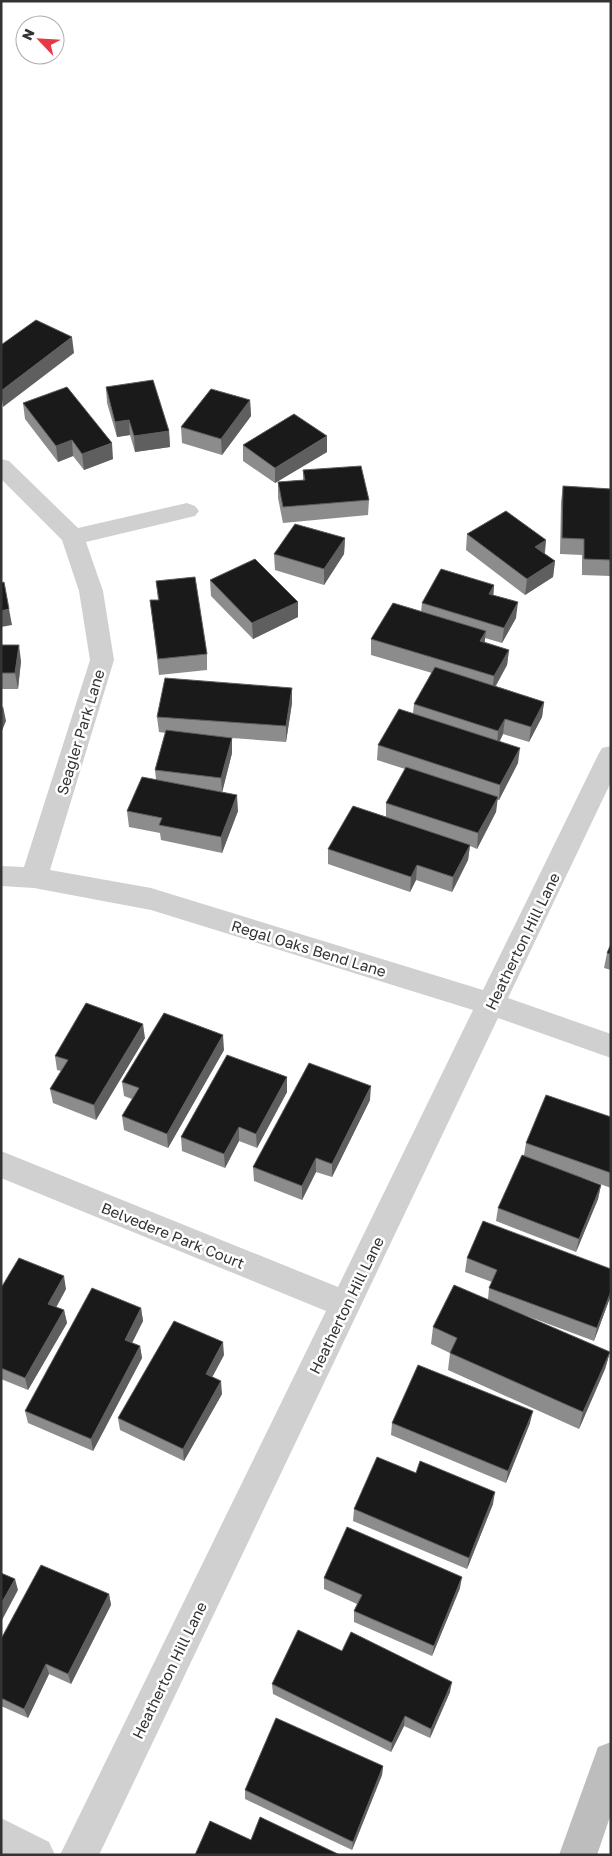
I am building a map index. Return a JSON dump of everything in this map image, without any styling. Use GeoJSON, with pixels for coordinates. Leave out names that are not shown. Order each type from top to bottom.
{"type":"FeatureCollection","features":[{"type":"Feature","properties":{"kind":"main road"},"geometry":{"type":"LineString","coordinates":[[578,1855],[610,1762]]}},
{"type":"Feature","properties":{"kind":"street","name":"Seagler Park Lane"},"geometry":{"type":"LineString","coordinates":[[1,466],[73,537],[90,591],[102,660],[34,878]]}},
{"type":"Feature","properties":{"kind":"street"},"geometry":{"type":"LineString","coordinates":[[73,537],[187,510]]}},
{"type":"Feature","properties":{"kind":"street","name":"Heatherton Hill Lane"},"geometry":{"type":"LineString","coordinates":[[79,1855],[611,756]]}},
{"type":"Feature","properties":{"kind":"street","name":"Regal Oaks Bend Lane"},"geometry":{"type":"LineString","coordinates":[[1,876],[34,878],[151,898],[492,1004],[611,1046]]}},
{"type":"Feature","properties":{"kind":"street","name":"Belvedere Park Court"},"geometry":{"type":"LineString","coordinates":[[1,1164],[346,1305]]}},
{"type":"Feature","properties":{"kind":"street"},"geometry":{"type":"LineString","coordinates":[[1,1837],[36,1855]]}},
{"type":"Feature","properties":{"kind":"building"},"geometry":{"type":"Polygon","coordinates":[[[36,320],[72,337],[1,391],[1,345],[36,320]]]}},
{"type":"Feature","properties":{"kind":"building"},"geometry":{"type":"Polygon","coordinates":[[[153,380],[169,431],[134,436],[129,420],[115,422],[106,387],[153,380]]]}},
{"type":"Feature","properties":{"kind":"building"},"geometry":{"type":"Polygon","coordinates":[[[67,387],[112,443],[82,454],[72,440],[56,446],[23,403],[67,387]]]}},
{"type":"Feature","properties":{"kind":"building"},"geometry":{"type":"Polygon","coordinates":[[[211,389],[250,400],[221,439],[181,427],[211,389]]]}},
{"type":"Feature","properties":{"kind":"building"},"geometry":{"type":"Polygon","coordinates":[[[294,414],[327,436],[275,468],[243,445],[294,414]]]}},
{"type":"Feature","properties":{"kind":"building"},"geometry":{"type":"Polygon","coordinates":[[[361,466],[369,500],[283,507],[278,482],[305,480],[303,470],[361,466]]]}},
{"type":"Feature","properties":{"kind":"building"},"geometry":{"type":"Polygon","coordinates":[[[563,486],[611,489],[611,560],[584,559],[584,539],[562,538],[563,486]]]}},
{"type":"Feature","properties":{"kind":"building"},"geometry":{"type":"Polygon","coordinates":[[[506,511],[546,540],[535,547],[555,561],[527,579],[467,534],[506,511]]]}},
{"type":"Feature","properties":{"kind":"building"},"geometry":{"type":"Polygon","coordinates":[[[295,524],[345,538],[324,569],[274,554],[295,524]]]}},
{"type":"Feature","properties":{"kind":"building"},"geometry":{"type":"Polygon","coordinates":[[[255,559],[298,602],[252,623],[210,580],[255,559]]]}},
{"type":"Feature","properties":{"kind":"building"},"geometry":{"type":"Polygon","coordinates":[[[441,569],[494,585],[489,594],[518,602],[504,628],[422,603],[441,569]]]}},
{"type":"Feature","properties":{"kind":"building"},"geometry":{"type":"Polygon","coordinates":[[[195,577],[207,654],[158,659],[150,600],[159,600],[156,581],[195,577]]]}},
{"type":"Feature","properties":{"kind":"building"},"geometry":{"type":"Polygon","coordinates":[[[4,582],[9,609],[1,611],[1,583],[4,582]]]}},
{"type":"Feature","properties":{"kind":"building"},"geometry":{"type":"Polygon","coordinates":[[[393,603],[486,631],[480,641],[509,650],[494,676],[371,639],[393,603]]]}},
{"type":"Feature","properties":{"kind":"building"},"geometry":{"type":"Polygon","coordinates":[[[1,645],[19,645],[15,673],[1,673],[1,645]]]}},
{"type":"Feature","properties":{"kind":"building"},"geometry":{"type":"Polygon","coordinates":[[[435,667],[544,702],[531,727],[505,719],[498,731],[414,704],[435,667]]]}},
{"type":"Feature","properties":{"kind":"building"},"geometry":{"type":"Polygon","coordinates":[[[165,678],[292,688],[286,726],[157,717],[165,678]]]}},
{"type":"Feature","properties":{"kind":"building"},"geometry":{"type":"Polygon","coordinates":[[[399,709],[520,748],[500,785],[378,745],[399,709]]]}},
{"type":"Feature","properties":{"kind":"building"},"geometry":{"type":"Polygon","coordinates":[[[166,730],[232,738],[221,778],[155,770],[166,730]]]}},
{"type":"Feature","properties":{"kind":"building"},"geometry":{"type":"Polygon","coordinates":[[[406,767],[498,797],[478,833],[386,803],[406,767]]]}},
{"type":"Feature","properties":{"kind":"building"},"geometry":{"type":"Polygon","coordinates":[[[142,777],[237,795],[221,837],[159,825],[162,818],[127,811],[142,777]]]}},
{"type":"Feature","properties":{"kind":"building"},"geometry":{"type":"Polygon","coordinates":[[[353,806],[470,845],[453,877],[417,865],[411,877],[328,849],[353,806]]]}},
{"type":"Feature","properties":{"kind":"building"},"geometry":{"type":"Polygon","coordinates":[[[611,944],[611,954],[607,953],[611,944]]]}},
{"type":"Feature","properties":{"kind":"building"},"geometry":{"type":"Polygon","coordinates":[[[86,1003],[143,1024],[94,1105],[50,1089],[68,1060],[55,1056],[86,1003]]]}},
{"type":"Feature","properties":{"kind":"building"},"geometry":{"type":"Polygon","coordinates":[[[164,1013],[223,1035],[167,1134],[122,1116],[139,1088],[122,1082],[164,1013]]]}},
{"type":"Feature","properties":{"kind":"building"},"geometry":{"type":"Polygon","coordinates":[[[227,1055],[287,1077],[256,1134],[239,1127],[224,1154],[181,1137],[227,1055]]]}},
{"type":"Feature","properties":{"kind":"building"},"geometry":{"type":"Polygon","coordinates":[[[309,1063],[371,1086],[332,1164],[316,1158],[302,1186],[253,1167],[309,1063]]]}},
{"type":"Feature","properties":{"kind":"building"},"geometry":{"type":"Polygon","coordinates":[[[546,1095],[611,1117],[611,1173],[526,1143],[546,1095]]]}},
{"type":"Feature","properties":{"kind":"building"},"geometry":{"type":"Polygon","coordinates":[[[522,1155],[601,1185],[579,1239],[498,1208],[522,1155]]]}},
{"type":"Feature","properties":{"kind":"building"},"geometry":{"type":"Polygon","coordinates":[[[483,1221],[611,1269],[611,1291],[597,1328],[489,1288],[497,1270],[467,1258],[483,1221]]]}},
{"type":"Feature","properties":{"kind":"building"},"geometry":{"type":"Polygon","coordinates":[[[19,1258],[64,1276],[48,1304],[64,1310],[25,1378],[1,1368],[1,1288],[19,1258]]]}},
{"type":"Feature","properties":{"kind":"building"},"geometry":{"type":"Polygon","coordinates":[[[454,1285],[610,1352],[583,1412],[450,1353],[457,1338],[433,1327],[454,1285]]]}},
{"type":"Feature","properties":{"kind":"building"},"geometry":{"type":"Polygon","coordinates":[[[92,1288],[141,1308],[125,1340],[140,1346],[91,1439],[25,1411],[92,1288]]]}},
{"type":"Feature","properties":{"kind":"building"},"geometry":{"type":"Polygon","coordinates":[[[174,1321],[223,1342],[206,1374],[221,1381],[183,1449],[118,1418],[174,1321]]]}},
{"type":"Feature","properties":{"kind":"building"},"geometry":{"type":"Polygon","coordinates":[[[418,1365],[533,1411],[508,1471],[392,1423],[418,1365]]]}},
{"type":"Feature","properties":{"kind":"building"},"geometry":{"type":"Polygon","coordinates":[[[377,1457],[416,1473],[420,1461],[495,1492],[469,1558],[354,1509],[377,1457]]]}},
{"type":"Feature","properties":{"kind":"building"},"geometry":{"type":"Polygon","coordinates":[[[347,1527],[462,1577],[434,1646],[354,1611],[362,1595],[324,1578],[347,1527]]]}},
{"type":"Feature","properties":{"kind":"building"},"geometry":{"type":"Polygon","coordinates":[[[41,1565],[109,1594],[68,1674],[46,1664],[24,1709],[1,1698],[1,1639],[41,1565]]]}},
{"type":"Feature","properties":{"kind":"building"},"geometry":{"type":"Polygon","coordinates":[[[1,1573],[15,1579],[1,1604],[1,1573]]]}},
{"type":"Feature","properties":{"kind":"building"},"geometry":{"type":"Polygon","coordinates":[[[298,1630],[342,1651],[351,1632],[452,1682],[431,1729],[405,1716],[392,1743],[272,1684],[298,1630]]]}},
{"type":"Feature","properties":{"kind":"building"},"geometry":{"type":"Polygon","coordinates":[[[276,1718],[383,1766],[353,1842],[245,1790],[276,1718]]]}},
{"type":"Feature","properties":{"kind":"building"},"geometry":{"type":"Polygon","coordinates":[[[260,1817],[340,1855],[195,1855],[210,1821],[251,1840],[260,1817]]]}}]}
